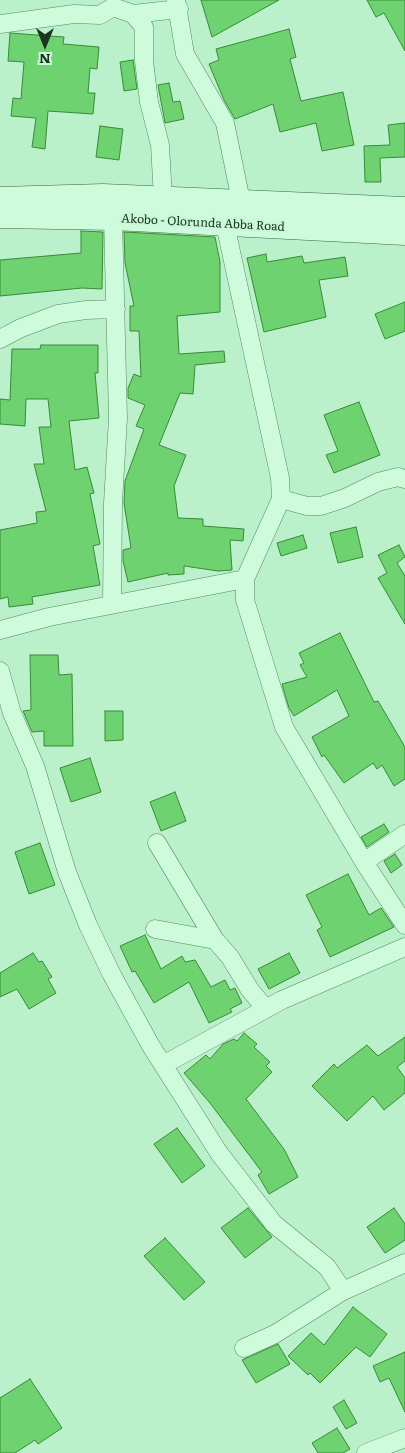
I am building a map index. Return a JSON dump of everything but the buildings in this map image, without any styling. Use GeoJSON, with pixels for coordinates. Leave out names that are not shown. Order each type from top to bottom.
{"type":"FeatureCollection","features":[{"type":"Feature","properties":{"kind":"main road","name":"Akobo - Olorunda Abba Road"},"geometry":{"type":"LineString","coordinates":[[0,199],[103,196],[405,209]]}},
{"type":"Feature","properties":{"kind":"main road","name":"Akobo - Olorunda Abba Road"},"geometry":{"type":"LineString","coordinates":[[0,216],[113,218],[405,233]]}},
{"type":"Feature","properties":{"kind":"street"},"geometry":{"type":"LineString","coordinates":[[132,14],[178,5],[185,54],[225,123],[241,202]]}},
{"type":"Feature","properties":{"kind":"street"},"geometry":{"type":"LineString","coordinates":[[0,23],[74,14],[100,15],[113,7],[132,14],[144,27],[144,61],[149,102],[160,145],[163,198]]}},
{"type":"Feature","properties":{"kind":"street"},"geometry":{"type":"LineString","coordinates":[[112,604],[113,502],[118,418],[113,218]]}},
{"type":"Feature","properties":{"kind":"street"},"geometry":{"type":"LineString","coordinates":[[225,224],[280,478],[281,499],[245,579],[245,600],[284,728],[364,862],[405,925]]}},
{"type":"Feature","properties":{"kind":"street"},"geometry":{"type":"LineString","coordinates":[[0,339],[20,328],[58,314],[86,310],[116,309]]}},
{"type":"Feature","properties":{"kind":"street"},"geometry":{"type":"LineString","coordinates":[[281,499],[307,506],[321,506],[345,498],[378,482],[398,477],[405,479]]}},
{"type":"Feature","properties":{"kind":"street"},"geometry":{"type":"LineString","coordinates":[[0,630],[112,604],[245,579]]}},
{"type":"Feature","properties":{"kind":"street"},"geometry":{"type":"LineString","coordinates":[[0,671],[12,714],[35,766],[68,872],[88,925],[112,975],[163,1065],[220,1153],[274,1224],[327,1267],[342,1292]]}},
{"type":"Feature","properties":{"kind":"street"},"geometry":{"type":"LineString","coordinates":[[364,862],[405,834]]}},
{"type":"Feature","properties":{"kind":"street"},"geometry":{"type":"LineString","coordinates":[[157,843],[215,940],[230,957],[250,990],[266,1009]]}},
{"type":"Feature","properties":{"kind":"street"},"geometry":{"type":"LineString","coordinates":[[155,930],[215,940]]}},
{"type":"Feature","properties":{"kind":"street"},"geometry":{"type":"LineString","coordinates":[[163,1065],[266,1009],[405,947]]}},
{"type":"Feature","properties":{"kind":"street"},"geometry":{"type":"LineString","coordinates":[[244,1348],[275,1334],[342,1292],[405,1263]]}},
{"type":"Feature","properties":{"kind":"street"},"geometry":{"type":"LineString","coordinates":[[366,1453],[405,1438]]}}]}
